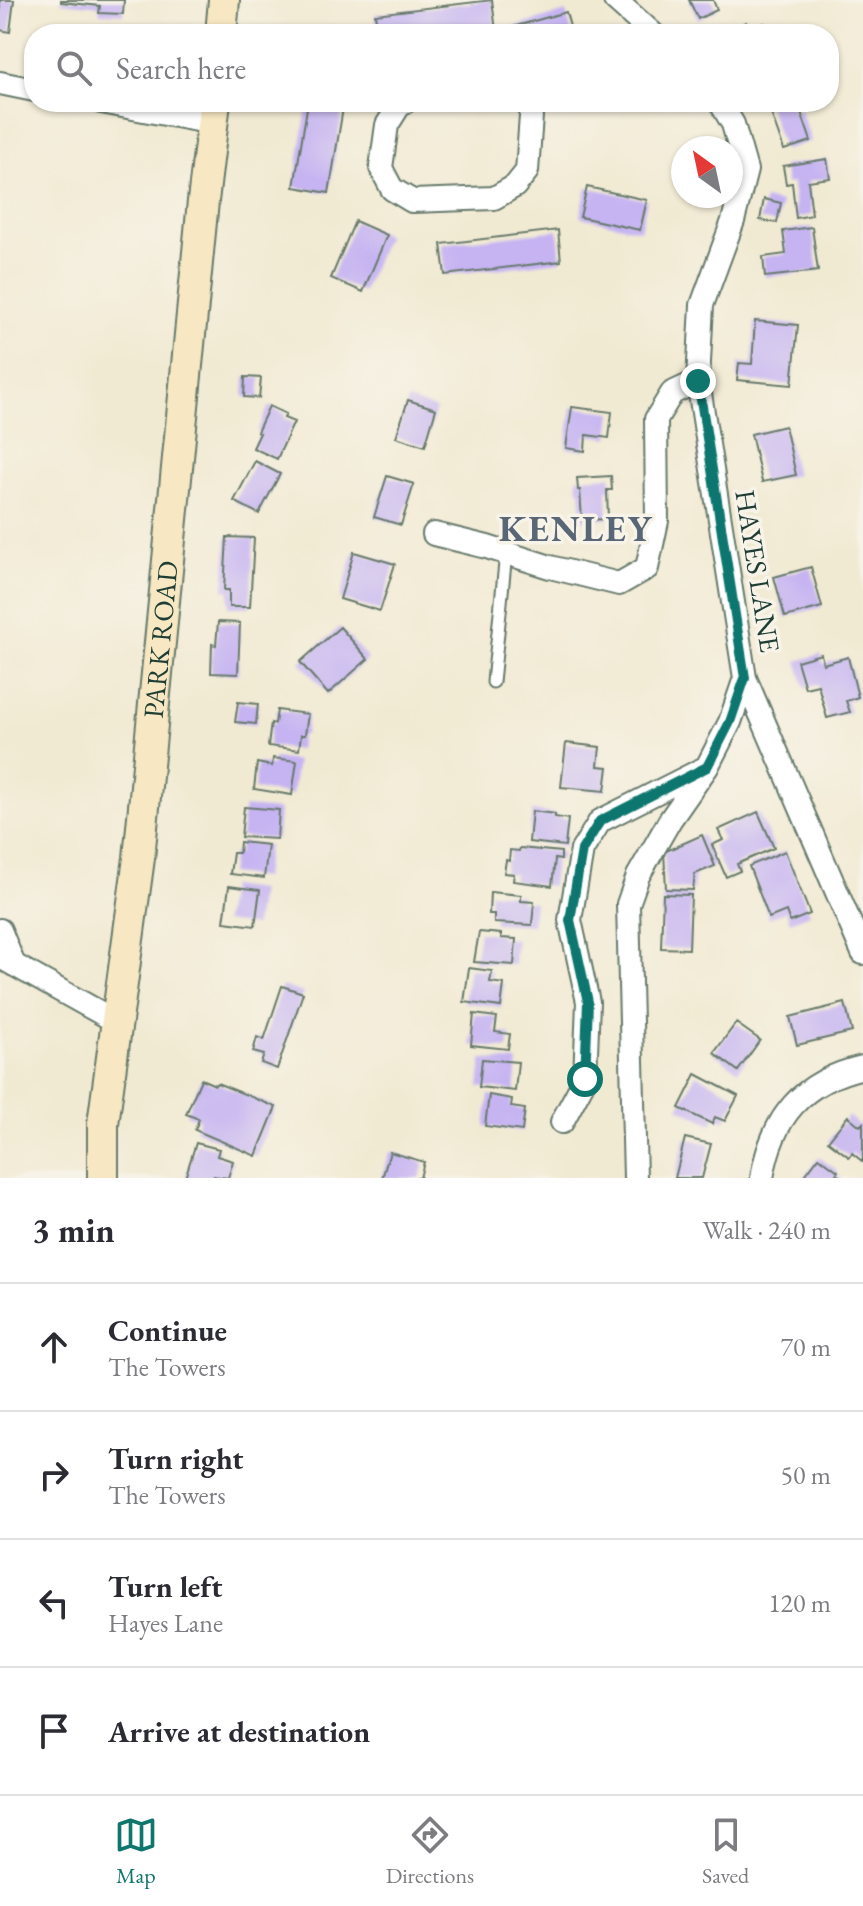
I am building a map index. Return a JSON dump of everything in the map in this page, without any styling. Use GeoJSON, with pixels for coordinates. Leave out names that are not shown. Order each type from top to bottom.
{"type":"FeatureCollection","features":[{"type":"Feature","properties":{"kind":"street"},"geometry":{"type":"LineString","coordinates":[[222,24],[224,0]]}},
{"type":"Feature","properties":{"kind":"street"},"geometry":{"type":"LineString","coordinates":[[615,0],[642,24]]}},
{"type":"Feature","properties":{"kind":"street"},"geometry":{"type":"LineString","coordinates":[[0,83],[24,88]]}},
{"type":"Feature","properties":{"kind":"street","name":"PARK ROAD"},"geometry":{"type":"LineString","coordinates":[[103,1178],[103,1124],[139,858],[214,112]]}},
{"type":"Feature","properties":{"kind":"street"},"geometry":{"type":"LineString","coordinates":[[395,112],[387,125],[381,168],[392,189],[412,201],[494,198],[515,186],[527,171],[531,112]]}},
{"type":"Feature","properties":{"kind":"street","name":"HAYES LANE"},"geometry":{"type":"LineString","coordinates":[[635,1178],[628,904],[638,876],[670,820],[707,767],[730,722],[745,678],[698,381],[702,305],[733,221],[746,170],[733,124],[726,112]]}},
{"type":"Feature","properties":{"kind":"street"},"geometry":{"type":"LineString","coordinates":[[434,534],[619,584],[647,568],[657,521],[656,419],[672,393],[698,381]]}},
{"type":"Feature","properties":{"kind":"street"},"geometry":{"type":"LineString","coordinates":[[745,678],[863,953]]}},
{"type":"Feature","properties":{"kind":"street"},"geometry":{"type":"LineString","coordinates":[[562,1122],[585,1079],[588,1002],[570,920],[582,850],[600,821],[707,767]]}},
{"type":"Feature","properties":{"kind":"street"},"geometry":{"type":"LineString","coordinates":[[0,930],[7,961],[117,1022]]}},
{"type":"Feature","properties":{"kind":"street"},"geometry":{"type":"LineString","coordinates":[[762,1178],[766,1153],[786,1113],[811,1088],[831,1076],[863,1067]]}},
{"type":"Feature","properties":{"kind":"lane"},"geometry":{"type":"LineString","coordinates":[[493,682],[506,553]]}},
{"type":"Feature","properties":{"kind":"building"},"geometry":{"type":"Polygon","coordinates":[[[0,0],[14,0],[10,32],[0,30],[0,0]]]}},
{"type":"Feature","properties":{"kind":"building"},"geometry":{"type":"Polygon","coordinates":[[[61,0],[124,0],[123,14],[99,13],[100,6],[61,0]]]}},
{"type":"Feature","properties":{"kind":"building"},"geometry":{"type":"Polygon","coordinates":[[[492,0],[495,24],[376,24],[375,14],[492,0]]]}},
{"type":"Feature","properties":{"kind":"building"},"geometry":{"type":"Polygon","coordinates":[[[689,0],[713,0],[717,10],[698,19],[689,0]]]}},
{"type":"Feature","properties":{"kind":"building"},"geometry":{"type":"Polygon","coordinates":[[[566,12],[569,24],[523,24],[566,12]]]}},
{"type":"Feature","properties":{"kind":"building"},"geometry":{"type":"Polygon","coordinates":[[[306,112],[342,112],[329,193],[294,187],[306,112]]]}},
{"type":"Feature","properties":{"kind":"building"},"geometry":{"type":"Polygon","coordinates":[[[771,112],[801,112],[811,141],[784,150],[771,112]]]}},
{"type":"Feature","properties":{"kind":"building"},"geometry":{"type":"Polygon","coordinates":[[[827,159],[830,178],[808,181],[812,215],[796,218],[792,183],[786,184],[783,166],[827,159]]]}},
{"type":"Feature","properties":{"kind":"building"},"geometry":{"type":"Polygon","coordinates":[[[587,187],[647,200],[640,230],[580,217],[587,187]]]}},
{"type":"Feature","properties":{"kind":"building"},"geometry":{"type":"Polygon","coordinates":[[[764,199],[781,203],[777,223],[760,220],[764,199]]]}},
{"type":"Feature","properties":{"kind":"building"},"geometry":{"type":"Polygon","coordinates":[[[355,221],[387,235],[363,292],[331,278],[355,221]]]}},
{"type":"Feature","properties":{"kind":"building"},"geometry":{"type":"Polygon","coordinates":[[[812,227],[818,271],[765,277],[763,257],[786,254],[783,231],[812,227]]]}},
{"type":"Feature","properties":{"kind":"building"},"geometry":{"type":"Polygon","coordinates":[[[558,230],[561,261],[445,275],[441,244],[558,230]]]}},
{"type":"Feature","properties":{"kind":"building"},"geometry":{"type":"Polygon","coordinates":[[[755,321],[798,325],[792,385],[737,380],[739,363],[752,364],[755,321]]]}},
{"type":"Feature","properties":{"kind":"building"},"geometry":{"type":"Polygon","coordinates":[[[245,377],[261,378],[259,398],[244,397],[245,377]]]}},
{"type":"Feature","properties":{"kind":"building"},"geometry":{"type":"Polygon","coordinates":[[[408,400],[436,409],[425,446],[396,437],[408,400]]]}},
{"type":"Feature","properties":{"kind":"building"},"geometry":{"type":"Polygon","coordinates":[[[269,406],[286,414],[284,418],[294,422],[277,459],[253,448],[269,406]]]}},
{"type":"Feature","properties":{"kind":"building"},"geometry":{"type":"Polygon","coordinates":[[[572,407],[612,412],[609,438],[586,435],[585,451],[566,448],[572,407]]]}},
{"type":"Feature","properties":{"kind":"building"},"geometry":{"type":"Polygon","coordinates":[[[785,426],[796,475],[762,482],[751,434],[785,426]]]}},
{"type":"Feature","properties":{"kind":"building"},"geometry":{"type":"Polygon","coordinates":[[[255,461],[280,474],[259,514],[234,501],[255,461]]]}},
{"type":"Feature","properties":{"kind":"building"},"geometry":{"type":"Polygon","coordinates":[[[387,476],[414,484],[401,525],[374,517],[387,476]]]}},
{"type":"Feature","properties":{"kind":"building"},"geometry":{"type":"Polygon","coordinates":[[[611,476],[612,490],[607,490],[608,519],[582,520],[577,478],[611,476]]]}},
{"type":"Feature","properties":{"kind":"building"},"geometry":{"type":"Polygon","coordinates":[[[227,537],[254,538],[250,607],[229,607],[229,590],[224,590],[227,537]]]}},
{"type":"Feature","properties":{"kind":"building"},"geometry":{"type":"Polygon","coordinates":[[[354,552],[395,564],[380,611],[340,599],[354,552]]]}},
{"type":"Feature","properties":{"kind":"building"},"geometry":{"type":"Polygon","coordinates":[[[811,567],[822,607],[785,617],[774,577],[811,567]]]}},
{"type":"Feature","properties":{"kind":"building"},"geometry":{"type":"Polygon","coordinates":[[[218,622],[240,623],[238,674],[211,673],[212,644],[216,645],[218,622]]]}},
{"type":"Feature","properties":{"kind":"building"},"geometry":{"type":"Polygon","coordinates":[[[340,627],[368,659],[328,694],[300,662],[340,627]]]}},
{"type":"Feature","properties":{"kind":"building"},"geometry":{"type":"Polygon","coordinates":[[[821,654],[823,664],[848,657],[858,697],[846,701],[850,712],[827,718],[818,685],[805,688],[797,661],[821,654]]]}},
{"type":"Feature","properties":{"kind":"building"},"geometry":{"type":"Polygon","coordinates":[[[238,702],[258,704],[256,724],[235,722],[238,702]]]}},
{"type":"Feature","properties":{"kind":"building"},"geometry":{"type":"Polygon","coordinates":[[[277,710],[308,714],[299,750],[268,746],[271,723],[275,724],[277,710]]]}},
{"type":"Feature","properties":{"kind":"building"},"geometry":{"type":"Polygon","coordinates":[[[566,743],[600,747],[598,766],[608,767],[605,791],[561,787],[566,743]]]}},
{"type":"Feature","properties":{"kind":"building"},"geometry":{"type":"Polygon","coordinates":[[[273,758],[297,761],[292,795],[254,789],[257,763],[272,766],[273,758]]]}},
{"type":"Feature","properties":{"kind":"building"},"geometry":{"type":"Polygon","coordinates":[[[244,807],[279,810],[277,839],[241,837],[244,807]]]}},
{"type":"Feature","properties":{"kind":"building"},"geometry":{"type":"Polygon","coordinates":[[[532,811],[568,819],[565,846],[529,842],[532,811]]]}},
{"type":"Feature","properties":{"kind":"building"},"geometry":{"type":"Polygon","coordinates":[[[758,812],[774,848],[737,864],[740,871],[726,877],[712,845],[723,840],[718,830],[758,812]]]}},
{"type":"Feature","properties":{"kind":"building"},"geometry":{"type":"Polygon","coordinates":[[[702,835],[715,866],[695,874],[693,890],[666,889],[664,852],[702,835]]]}},
{"type":"Feature","properties":{"kind":"building"},"geometry":{"type":"Polygon","coordinates":[[[240,842],[268,845],[264,878],[230,874],[233,853],[239,853],[240,842]]]}},
{"type":"Feature","properties":{"kind":"building"},"geometry":{"type":"Polygon","coordinates":[[[520,848],[561,852],[561,860],[555,859],[552,886],[513,881],[514,874],[504,873],[510,850],[519,851],[520,848]]]}},
{"type":"Feature","properties":{"kind":"building"},"geometry":{"type":"Polygon","coordinates":[[[785,851],[810,914],[790,922],[786,911],[769,918],[749,866],[785,851]]]}},
{"type":"Feature","properties":{"kind":"building"},"geometry":{"type":"Polygon","coordinates":[[[229,886],[260,890],[255,926],[224,922],[229,886]]]}},
{"type":"Feature","properties":{"kind":"building"},"geometry":{"type":"Polygon","coordinates":[[[490,892],[521,895],[521,901],[534,902],[532,925],[494,923],[494,914],[489,914],[490,892]]]}},
{"type":"Feature","properties":{"kind":"building"},"geometry":{"type":"Polygon","coordinates":[[[663,894],[691,895],[689,949],[661,948],[663,894]]]}},
{"type":"Feature","properties":{"kind":"building"},"geometry":{"type":"Polygon","coordinates":[[[479,932],[516,939],[514,965],[474,962],[479,932]]]}},
{"type":"Feature","properties":{"kind":"building"},"geometry":{"type":"Polygon","coordinates":[[[469,968],[492,971],[490,982],[504,984],[501,1007],[464,1002],[469,968]]]}},
{"type":"Feature","properties":{"kind":"building"},"geometry":{"type":"Polygon","coordinates":[[[282,986],[303,993],[277,1069],[261,1063],[264,1055],[253,1052],[257,1037],[264,1040],[282,986]]]}},
{"type":"Feature","properties":{"kind":"building"},"geometry":{"type":"Polygon","coordinates":[[[845,1003],[852,1032],[797,1045],[790,1017],[845,1003]]]}},
{"type":"Feature","properties":{"kind":"building"},"geometry":{"type":"Polygon","coordinates":[[[474,1014],[497,1017],[495,1032],[510,1034],[508,1049],[471,1045],[474,1014]]]}},
{"type":"Feature","properties":{"kind":"building"},"geometry":{"type":"Polygon","coordinates":[[[736,1023],[760,1040],[738,1071],[714,1053],[736,1023]]]}},
{"type":"Feature","properties":{"kind":"building"},"geometry":{"type":"Polygon","coordinates":[[[482,1059],[518,1062],[515,1091],[479,1087],[482,1059]]]}},
{"type":"Feature","properties":{"kind":"building"},"geometry":{"type":"Polygon","coordinates":[[[696,1074],[738,1096],[725,1121],[715,1117],[712,1124],[679,1108],[696,1074]]]}},
{"type":"Feature","properties":{"kind":"building"},"geometry":{"type":"Polygon","coordinates":[[[201,1079],[276,1107],[256,1156],[195,1130],[199,1119],[186,1114],[201,1079]]]}},
{"type":"Feature","properties":{"kind":"building"},"geometry":{"type":"Polygon","coordinates":[[[489,1095],[512,1099],[511,1107],[525,1109],[522,1131],[485,1126],[489,1095]]]}},
{"type":"Feature","properties":{"kind":"building"},"geometry":{"type":"Polygon","coordinates":[[[848,1116],[860,1126],[863,1123],[863,1162],[852,1153],[849,1157],[828,1141],[848,1116]]]}},
{"type":"Feature","properties":{"kind":"building"},"geometry":{"type":"Polygon","coordinates":[[[685,1138],[711,1144],[702,1178],[675,1178],[685,1138]]]}},
{"type":"Feature","properties":{"kind":"building"},"geometry":{"type":"Polygon","coordinates":[[[196,1143],[219,1149],[217,1156],[233,1161],[228,1178],[185,1178],[196,1143]]]}},
{"type":"Feature","properties":{"kind":"building"},"geometry":{"type":"Polygon","coordinates":[[[390,1152],[424,1162],[420,1178],[382,1178],[390,1152]]]}},
{"type":"Feature","properties":{"kind":"building"},"geometry":{"type":"Polygon","coordinates":[[[819,1157],[838,1171],[836,1174],[842,1178],[803,1178],[819,1157]]]}},
{"type":"Feature","properties":{"kind":"district","name":"KENLEY"},"geometry":{"type":"Point","coordinates":[576,528]}},
{"type":"Feature","properties":{"kind":"route"},"geometry":{"type":"LineString","coordinates":[[585,1079],[588,1002],[570,920],[582,850],[600,821],[707,767],[730,722],[745,678],[698,381]]}}]}
